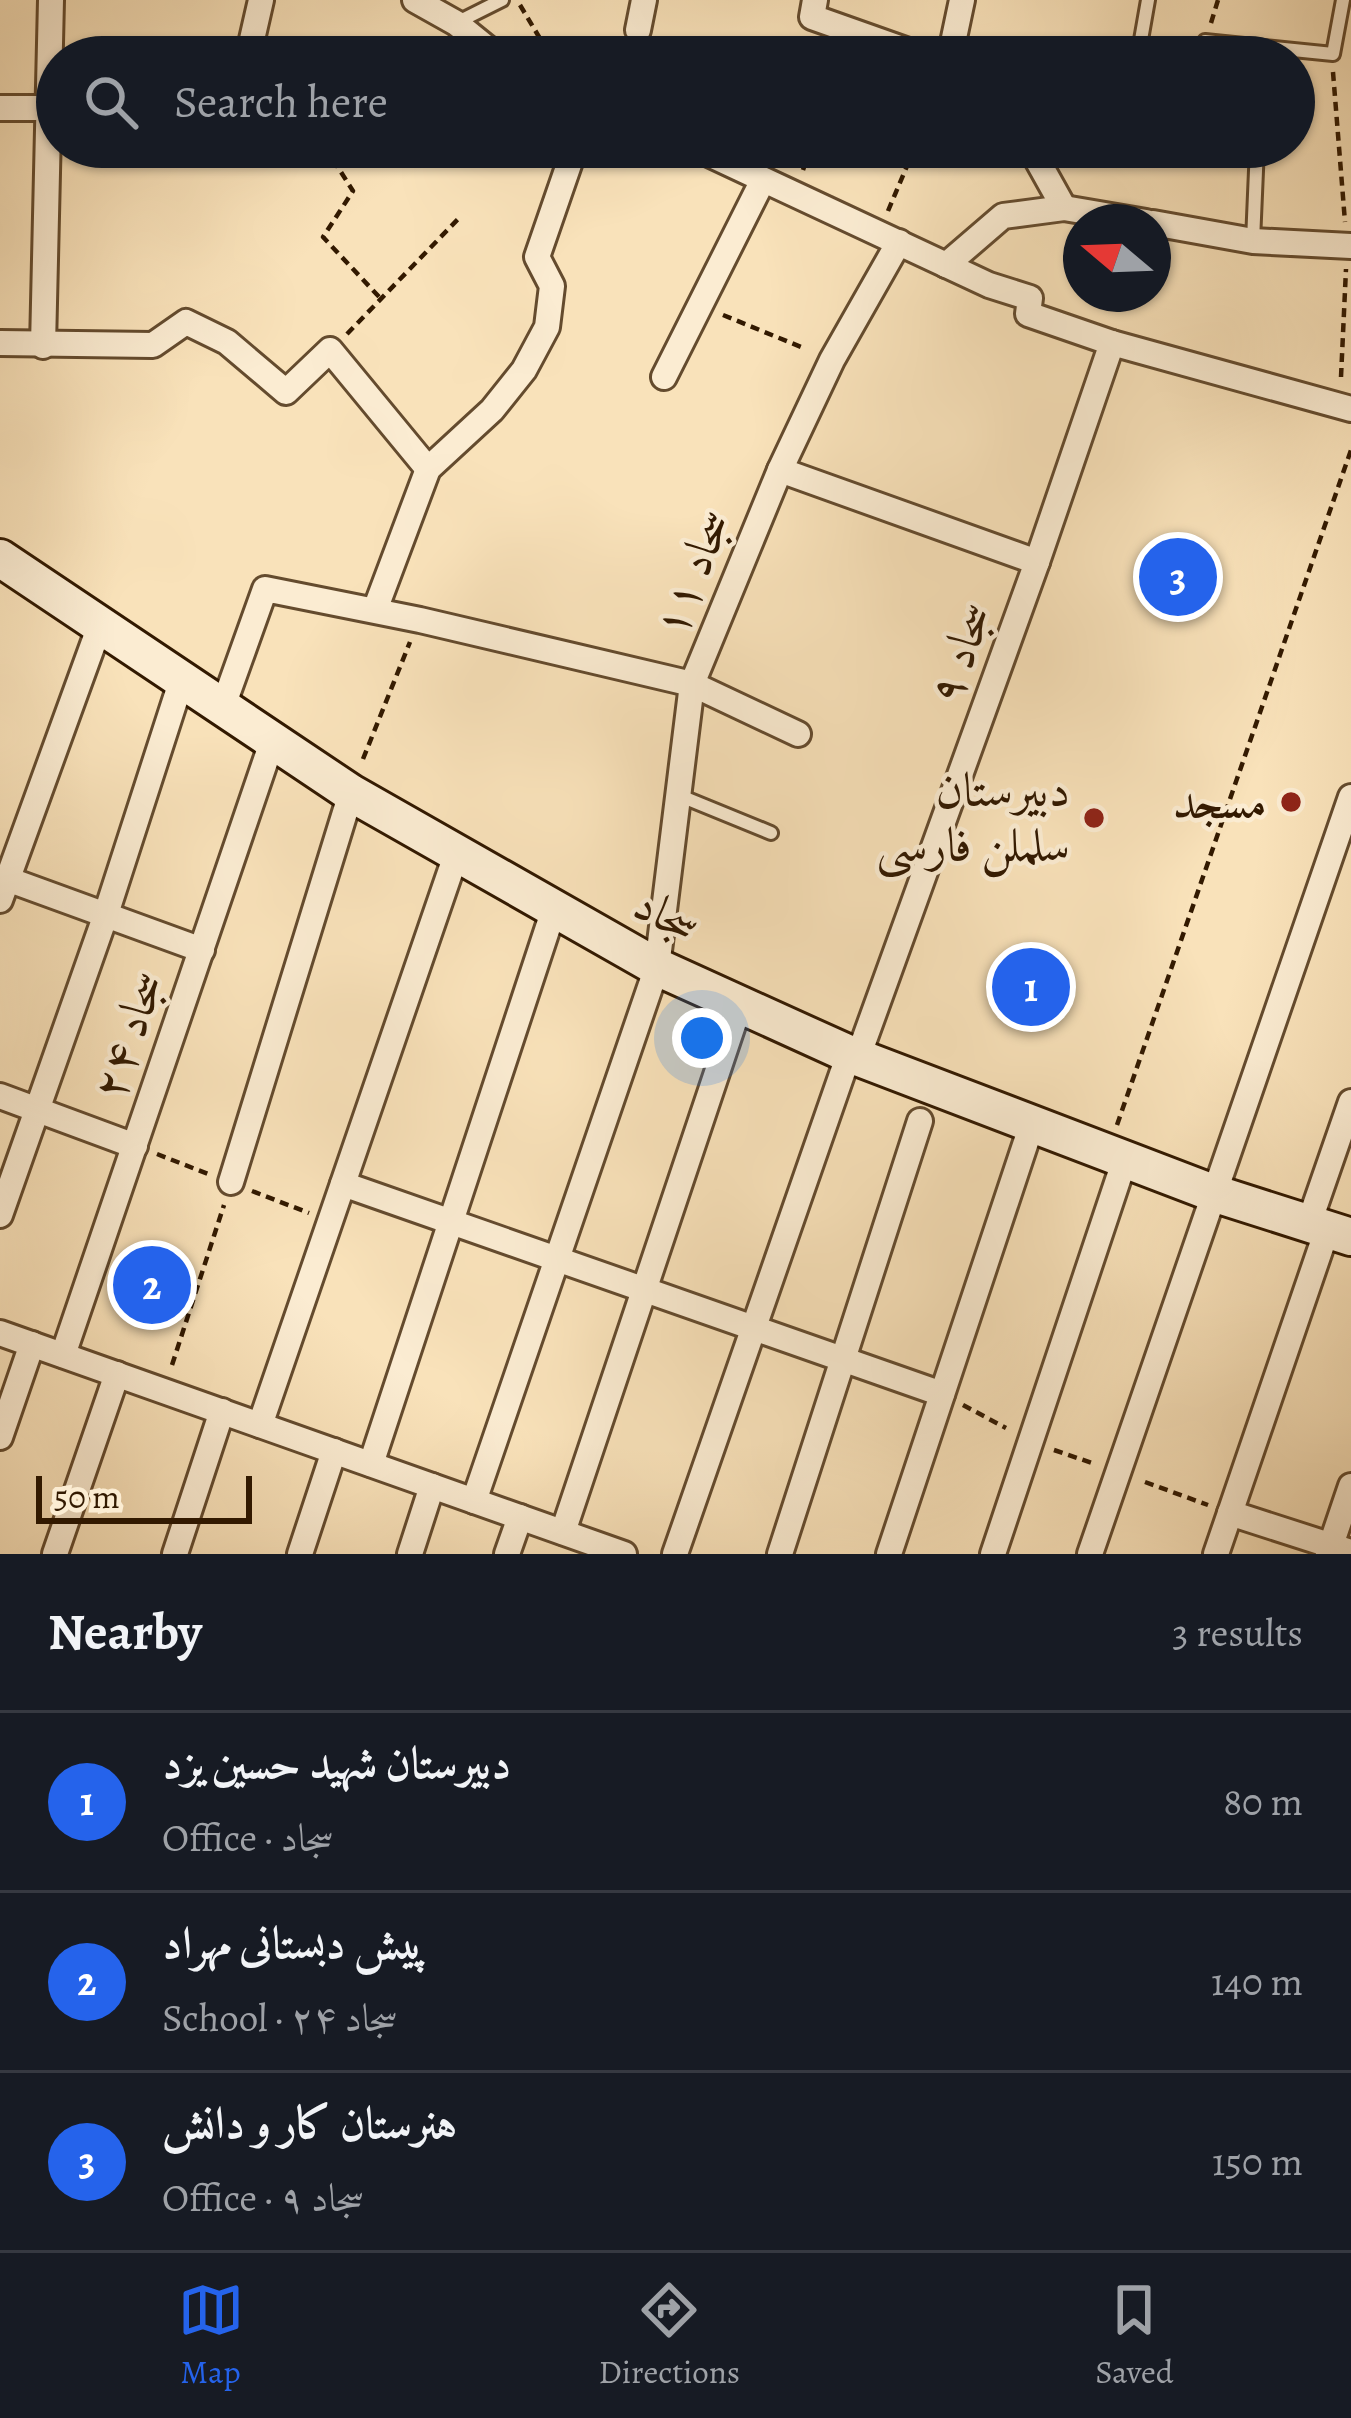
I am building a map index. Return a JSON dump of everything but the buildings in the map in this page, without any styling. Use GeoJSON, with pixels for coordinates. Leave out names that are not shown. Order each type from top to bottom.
{"type":"FeatureCollection","features":[{"type":"Feature","properties":{"kind":"street"},"geometry":{"type":"LineString","coordinates":[[51,0],[52,36]]}},
{"type":"Feature","properties":{"kind":"street"},"geometry":{"type":"LineString","coordinates":[[253,36],[261,0]]}},
{"type":"Feature","properties":{"kind":"street"},"geometry":{"type":"LineString","coordinates":[[415,0],[472,36]]}},
{"type":"Feature","properties":{"kind":"street"},"geometry":{"type":"LineString","coordinates":[[638,30],[644,0]]}},
{"type":"Feature","properties":{"kind":"street"},"geometry":{"type":"LineString","coordinates":[[815,0],[812,16],[864,36]]}},
{"type":"Feature","properties":{"kind":"street"},"geometry":{"type":"LineString","coordinates":[[954,36],[962,0]]}},
{"type":"Feature","properties":{"kind":"street"},"geometry":{"type":"LineString","coordinates":[[0,107],[36,108]]}},
{"type":"Feature","properties":{"kind":"street"},"geometry":{"type":"LineString","coordinates":[[43,346],[50,168]]}},
{"type":"Feature","properties":{"kind":"street"},"geometry":{"type":"LineString","coordinates":[[375,610],[428,469],[492,410],[524,370],[547,327],[551,286],[537,257],[567,168]]}},
{"type":"Feature","properties":{"kind":"street"},"geometry":{"type":"LineString","coordinates":[[738,168],[946,265],[1030,298],[1028,314],[1112,343],[1345,407]]}},
{"type":"Feature","properties":{"kind":"street"},"geometry":{"type":"LineString","coordinates":[[1042,168],[1063,206]]}},
{"type":"Feature","properties":{"kind":"street"},"geometry":{"type":"LineString","coordinates":[[664,377],[763,180]]}},
{"type":"Feature","properties":{"kind":"street"},"geometry":{"type":"LineString","coordinates":[[946,265],[1003,216],[1063,208]]}},
{"type":"Feature","properties":{"kind":"street"},"geometry":{"type":"LineString","coordinates":[[1171,227],[1253,241],[1349,247]]}},
{"type":"Feature","properties":{"kind":"street","name":"سجاد ۱۱"},"geometry":{"type":"LineString","coordinates":[[474,1501],[657,967],[692,684],[780,470],[889,237]]}},
{"type":"Feature","properties":{"kind":"street"},"geometry":{"type":"LineString","coordinates":[[0,343],[153,345],[186,322],[227,342],[286,392],[330,350],[428,469]]}},
{"type":"Feature","properties":{"kind":"street","name":"سجاد ۹"},"geometry":{"type":"LineString","coordinates":[[675,1554],[1037,562],[1112,343]]}},
{"type":"Feature","properties":{"kind":"street"},"geometry":{"type":"LineString","coordinates":[[780,470],[1037,562]]}},
{"type":"Feature","properties":{"kind":"street","name":"سجاد"},"geometry":{"type":"LineString","coordinates":[[2,568],[351,793],[657,967],[854,1056],[1213,1193],[1329,1230]]}},
{"type":"Feature","properties":{"kind":"street"},"geometry":{"type":"LineString","coordinates":[[222,709],[265,589],[692,684],[798,734]]}},
{"type":"Feature","properties":{"kind":"street"},"geometry":{"type":"LineString","coordinates":[[99,628],[4,889],[104,916],[202,950]]}},
{"type":"Feature","properties":{"kind":"street"},"geometry":{"type":"LineString","coordinates":[[0,1215],[181,682]]}},
{"type":"Feature","properties":{"kind":"street","name":"سجاد ۲۴"},"geometry":{"type":"LineString","coordinates":[[63,1355],[272,742]]}},
{"type":"Feature","properties":{"kind":"street"},"geometry":{"type":"LineString","coordinates":[[231,1182],[351,793]]}},
{"type":"Feature","properties":{"kind":"street"},"geometry":{"type":"LineString","coordinates":[[1090,1554],[1351,797]]}},
{"type":"Feature","properties":{"kind":"street"},"geometry":{"type":"LineString","coordinates":[[260,1425],[456,855]]}},
{"type":"Feature","properties":{"kind":"street"},"geometry":{"type":"LineString","coordinates":[[371,1465],[554,909]]}},
{"type":"Feature","properties":{"kind":"street"},"geometry":{"type":"LineString","coordinates":[[563,1532],[740,1004]]}},
{"type":"Feature","properties":{"kind":"street"},"geometry":{"type":"LineString","coordinates":[[0,1096],[135,1146]]}},
{"type":"Feature","properties":{"kind":"street"},"geometry":{"type":"LineString","coordinates":[[1216,1554],[1329,1230],[1351,1102]]}},
{"type":"Feature","properties":{"kind":"street"},"geometry":{"type":"LineString","coordinates":[[780,1554],[920,1121]]}},
{"type":"Feature","properties":{"kind":"street"},"geometry":{"type":"LineString","coordinates":[[889,1554],[1032,1124]]}},
{"type":"Feature","properties":{"kind":"street"},"geometry":{"type":"LineString","coordinates":[[993,1554],[1116,1156]]}},
{"type":"Feature","properties":{"kind":"street"},"geometry":{"type":"LineString","coordinates":[[343,1184],[942,1394]]}},
{"type":"Feature","properties":{"kind":"street"},"geometry":{"type":"LineString","coordinates":[[0,1333],[624,1554]]}},
{"type":"Feature","properties":{"kind":"street"},"geometry":{"type":"LineString","coordinates":[[0,1437],[32,1344]]}},
{"type":"Feature","properties":{"kind":"street"},"geometry":{"type":"LineString","coordinates":[[55,1554],[116,1374]]}},
{"type":"Feature","properties":{"kind":"street"},"geometry":{"type":"LineString","coordinates":[[175,1554],[222,1412]]}},
{"type":"Feature","properties":{"kind":"street"},"geometry":{"type":"LineString","coordinates":[[300,1554],[334,1451]]}},
{"type":"Feature","properties":{"kind":"street"},"geometry":{"type":"LineString","coordinates":[[410,1554],[432,1486]]}},
{"type":"Feature","properties":{"kind":"street"},"geometry":{"type":"LineString","coordinates":[[1230,1513],[1336,1550],[1351,1486]]}},
{"type":"Feature","properties":{"kind":"street"},"geometry":{"type":"LineString","coordinates":[[507,1554],[520,1517]]}},
{"type":"Feature","properties":{"kind":"lane"},"geometry":{"type":"LineString","coordinates":[[456,23],[502,0]]}},
{"type":"Feature","properties":{"kind":"lane"},"geometry":{"type":"LineString","coordinates":[[1142,36],[1148,0]]}},
{"type":"Feature","properties":{"kind":"lane"},"geometry":{"type":"LineString","coordinates":[[1315,52],[1333,54],[1343,0]]}},
{"type":"Feature","properties":{"kind":"lane"},"geometry":{"type":"LineString","coordinates":[[1253,241],[1256,168]]}},
{"type":"Feature","properties":{"kind":"lane"},"geometry":{"type":"LineString","coordinates":[[677,795],[771,833]]}},
{"type":"Feature","properties":{"kind":"path"},"geometry":{"type":"LineString","coordinates":[[518,0],[539,36]]}},
{"type":"Feature","properties":{"kind":"path"},"geometry":{"type":"LineString","coordinates":[[1333,54],[1337,150],[1349,247],[1345,407]]}},
{"type":"Feature","properties":{"kind":"path"},"geometry":{"type":"LineString","coordinates":[[338,168],[353,191],[323,237],[382,300]]}},
{"type":"Feature","properties":{"kind":"path"},"geometry":{"type":"LineString","coordinates":[[889,237],[909,168]]}},
{"type":"Feature","properties":{"kind":"path"},"geometry":{"type":"LineString","coordinates":[[330,350],[461,216]]}},
{"type":"Feature","properties":{"kind":"path"},"geometry":{"type":"LineString","coordinates":[[701,305],[832,360]]}},
{"type":"Feature","properties":{"kind":"path"},"geometry":{"type":"LineString","coordinates":[[1116,1156],[1351,450]]}},
{"type":"Feature","properties":{"kind":"path"},"geometry":{"type":"LineString","coordinates":[[351,793],[382,703],[420,620]]}},
{"type":"Feature","properties":{"kind":"path"},"geometry":{"type":"LineString","coordinates":[[164,1391],[231,1182]]}},
{"type":"Feature","properties":{"kind":"path"},"geometry":{"type":"LineString","coordinates":[[942,1394],[1031,1442],[1230,1513]]}},
{"type":"Feature","properties":{"kind":"place","name":"هنرستان کار و دانش"},"geometry":{"type":"Point","coordinates":[1178,577]}},
{"type":"Feature","properties":{"kind":"place","name":"مسجد"},"geometry":{"type":"Point","coordinates":[1291,802]}},
{"type":"Feature","properties":{"kind":"place","name":"دبیرستان سلملن فارسی"},"geometry":{"type":"Point","coordinates":[1094,818]}},
{"type":"Feature","properties":{"kind":"place","name":"دبیرستان شهید حسین یزد"},"geometry":{"type":"Point","coordinates":[1031,987]}},
{"type":"Feature","properties":{"kind":"place","name":"پیش دبستانی مهراد"},"geometry":{"type":"Point","coordinates":[152,1285]}}]}
